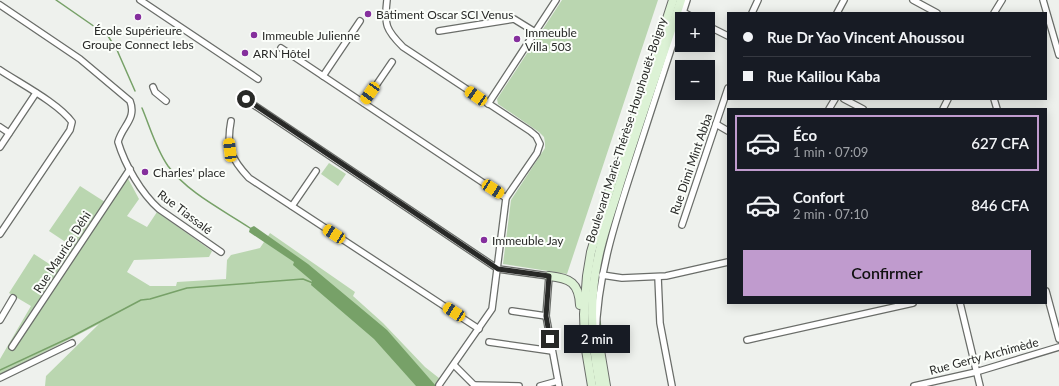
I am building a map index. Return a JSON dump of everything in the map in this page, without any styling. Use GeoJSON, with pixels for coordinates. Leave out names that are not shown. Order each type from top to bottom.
{"type":"FeatureCollection","features":[{"type":"Feature","properties":{"kind":"main road","name":"Boulevard Marie-Thérèse Houphouët-Boigny"},"geometry":{"type":"LineString","coordinates":[[592,386],[585,344],[585,293],[591,252],[612,179],[644,90],[673,0]]}},
{"type":"Feature","properties":{"kind":"main road","name":"Boulevard Marie-Thérèse Houphouët-Boigny"},"geometry":{"type":"LineString","coordinates":[[600,386],[594,353],[592,325],[593,294],[599,253],[623,172],[681,0]]}},
{"type":"Feature","properties":{"kind":"main road"},"geometry":{"type":"LineString","coordinates":[[549,276],[566,279],[577,288],[580,296],[581,333],[585,344]]}},
{"type":"Feature","properties":{"kind":"main road"},"geometry":{"type":"LineString","coordinates":[[596,331],[606,386]]}},
{"type":"Feature","properties":{"kind":"street"},"geometry":{"type":"LineString","coordinates":[[140,0],[147,2],[258,79]]}},
{"type":"Feature","properties":{"kind":"street"},"geometry":{"type":"LineString","coordinates":[[387,0],[386,22],[392,35],[404,47],[530,131],[540,142],[537,153],[506,198],[492,309],[439,385]]}},
{"type":"Feature","properties":{"kind":"street"},"geometry":{"type":"LineString","coordinates":[[488,104],[556,0]]}},
{"type":"Feature","properties":{"kind":"street"},"geometry":{"type":"LineString","coordinates":[[683,12],[687,0]]}},
{"type":"Feature","properties":{"kind":"street"},"geometry":{"type":"LineString","coordinates":[[752,12],[758,0]]}},
{"type":"Feature","properties":{"kind":"street"},"geometry":{"type":"LineString","coordinates":[[838,12],[844,0]]}},
{"type":"Feature","properties":{"kind":"street"},"geometry":{"type":"LineString","coordinates":[[912,0],[935,12]]}},
{"type":"Feature","properties":{"kind":"street"},"geometry":{"type":"LineString","coordinates":[[995,12],[1002,0]]}},
{"type":"Feature","properties":{"kind":"street"},"geometry":{"type":"LineString","coordinates":[[1042,0],[1046,12]]}},
{"type":"Feature","properties":{"kind":"street","name":"Rue Tiassalé"},"geometry":{"type":"LineString","coordinates":[[0,5],[80,59],[128,100],[132,107],[132,116],[118,142],[130,169],[151,202],[221,252]]}},
{"type":"Feature","properties":{"kind":"street"},"geometry":{"type":"LineString","coordinates":[[1047,16],[1059,55]]}},
{"type":"Feature","properties":{"kind":"street"},"geometry":{"type":"LineString","coordinates":[[439,31],[514,19],[535,32]]}},
{"type":"Feature","properties":{"kind":"street"},"geometry":{"type":"LineString","coordinates":[[323,76],[360,21]]}},
{"type":"Feature","properties":{"kind":"street"},"geometry":{"type":"LineString","coordinates":[[715,30],[727,36]]}},
{"type":"Feature","properties":{"kind":"street"},"geometry":{"type":"LineString","coordinates":[[594,353],[598,297],[602,275],[619,211],[675,37]]}},
{"type":"Feature","properties":{"kind":"street"},"geometry":{"type":"LineString","coordinates":[[281,48],[506,198]]}},
{"type":"Feature","properties":{"kind":"street"},"geometry":{"type":"LineString","coordinates":[[364,103],[392,62]]}},
{"type":"Feature","properties":{"kind":"street"},"geometry":{"type":"LineString","coordinates":[[0,70],[67,115],[72,122],[70,130],[0,234]]}},
{"type":"Feature","properties":{"kind":"street"},"geometry":{"type":"LineString","coordinates":[[152,87],[155,92],[166,101]]}},
{"type":"Feature","properties":{"kind":"street","name":"Rue Dimi Mint Abba"},"geometry":{"type":"LineString","coordinates":[[682,225],[727,91]]}},
{"type":"Feature","properties":{"kind":"street"},"geometry":{"type":"LineString","coordinates":[[0,147],[36,93]]}},
{"type":"Feature","properties":{"kind":"street"},"geometry":{"type":"LineString","coordinates":[[246,99],[498,269],[549,276],[546,316],[558,384],[540,386]]}},
{"type":"Feature","properties":{"kind":"street"},"geometry":{"type":"LineString","coordinates":[[846,100],[860,108]]}},
{"type":"Feature","properties":{"kind":"street"},"geometry":{"type":"LineString","coordinates":[[231,121],[228,140],[230,150],[234,159],[249,178],[479,329]]}},
{"type":"Feature","properties":{"kind":"street"},"geometry":{"type":"LineString","coordinates":[[716,124],[727,130]]}},
{"type":"Feature","properties":{"kind":"street"},"geometry":{"type":"LineString","coordinates":[[0,127],[9,133]]}},
{"type":"Feature","properties":{"kind":"street","name":"Rue Maurice Déhi"},"geometry":{"type":"LineString","coordinates":[[12,347],[130,169]]}},
{"type":"Feature","properties":{"kind":"street"},"geometry":{"type":"LineString","coordinates":[[292,206],[316,171]]}},
{"type":"Feature","properties":{"kind":"street"},"geometry":{"type":"LineString","coordinates":[[602,275],[622,278],[658,277],[727,262]]}},
{"type":"Feature","properties":{"kind":"street"},"geometry":{"type":"LineString","coordinates":[[658,277],[660,323],[672,386]]}},
{"type":"Feature","properties":{"kind":"street"},"geometry":{"type":"LineString","coordinates":[[1047,295],[1059,339]]}},
{"type":"Feature","properties":{"kind":"street"},"geometry":{"type":"LineString","coordinates":[[0,320],[13,298]]}},
{"type":"Feature","properties":{"kind":"street"},"geometry":{"type":"LineString","coordinates":[[747,340],[909,304]]}},
{"type":"Feature","properties":{"kind":"street"},"geometry":{"type":"LineString","coordinates":[[960,304],[980,386]]}},
{"type":"Feature","properties":{"kind":"street"},"geometry":{"type":"LineString","coordinates":[[512,311],[546,316]]}},
{"type":"Feature","properties":{"kind":"street"},"geometry":{"type":"LineString","coordinates":[[489,342],[552,351]]}},
{"type":"Feature","properties":{"kind":"street"},"geometry":{"type":"LineString","coordinates":[[0,378],[72,343]]}},
{"type":"Feature","properties":{"kind":"street","name":"Rue Gerty Archimède"},"geometry":{"type":"LineString","coordinates":[[914,386],[924,385],[976,372],[1059,347]]}},
{"type":"Feature","properties":{"kind":"street"},"geometry":{"type":"LineString","coordinates":[[454,365],[475,385],[519,386]]}},
{"type":"Feature","properties":{"kind":"shaded area"},"geometry":{"type":"Polygon","coordinates":[[[562,0],[658,0],[567,274],[503,264],[511,200],[545,148],[545,143],[544,137],[539,132],[498,104],[497,99],[562,0]]]}},
{"type":"Feature","properties":{"kind":"shaded area"},"geometry":{"type":"Polygon","coordinates":[[[329,163],[346,174],[338,186],[321,174],[329,163]]]}},
{"type":"Feature","properties":{"kind":"shaded area"},"geometry":{"type":"Polygon","coordinates":[[[124,171],[139,199],[127,216],[147,227],[157,212],[212,251],[209,257],[134,260],[127,272],[150,286],[176,286],[177,282],[226,279],[227,260],[231,255],[260,248],[270,233],[355,292],[353,296],[383,323],[425,367],[444,382],[443,386],[45,386],[46,376],[99,324],[0,375],[0,359],[31,306],[9,293],[34,254],[57,269],[73,247],[49,231],[80,186],[105,202],[124,171]]]}},
{"type":"Feature","properties":{"kind":"shaded area"},"geometry":{"type":"Polygon","coordinates":[[[254,226],[308,264],[387,330],[436,386],[416,386],[374,339],[311,285],[312,281],[293,265],[294,262],[249,232],[250,228],[254,226]]]}},
{"type":"Feature","properties":{"kind":"waterway"},"geometry":{"type":"LineString","coordinates":[[56,0],[108,36],[117,50],[135,91]]}},
{"type":"Feature","properties":{"kind":"waterway"},"geometry":{"type":"LineString","coordinates":[[142,108],[160,152],[176,176],[196,193],[250,228]]}},
{"type":"Feature","properties":{"kind":"waterway"},"geometry":{"type":"LineString","coordinates":[[0,370],[71,337],[141,300],[150,299],[187,288],[303,279],[313,283]]}},
{"type":"Feature","properties":{"kind":"waterway"},"geometry":{"type":"LineString","coordinates":[[600,321],[602,338]]}},
{"type":"Feature","properties":{"kind":"place","name":"Bâtiment Oscar SCI Venus"},"geometry":{"type":"Point","coordinates":[368,14]}},
{"type":"Feature","properties":{"kind":"place","name":"École Supérieure Groupe Connect Iebs"},"geometry":{"type":"Point","coordinates":[138,17]}},
{"type":"Feature","properties":{"kind":"place","name":"Immeuble Julienne"},"geometry":{"type":"Point","coordinates":[254,35]}},
{"type":"Feature","properties":{"kind":"place","name":"Immeuble Villa 503"},"geometry":{"type":"Point","coordinates":[517,39]}},
{"type":"Feature","properties":{"kind":"place","name":"ARN Hôtel"},"geometry":{"type":"Point","coordinates":[245,53]}},
{"type":"Feature","properties":{"kind":"place","name":"Charles' place"},"geometry":{"type":"Point","coordinates":[145,172]}},
{"type":"Feature","properties":{"kind":"place","name":"Immeuble Jay"},"geometry":{"type":"Point","coordinates":[484,240]}},
{"type":"Feature","properties":{"kind":"route"},"geometry":{"type":"LineString","coordinates":[[246,99],[498,269],[549,276],[546,316],[550,339]]}}]}
